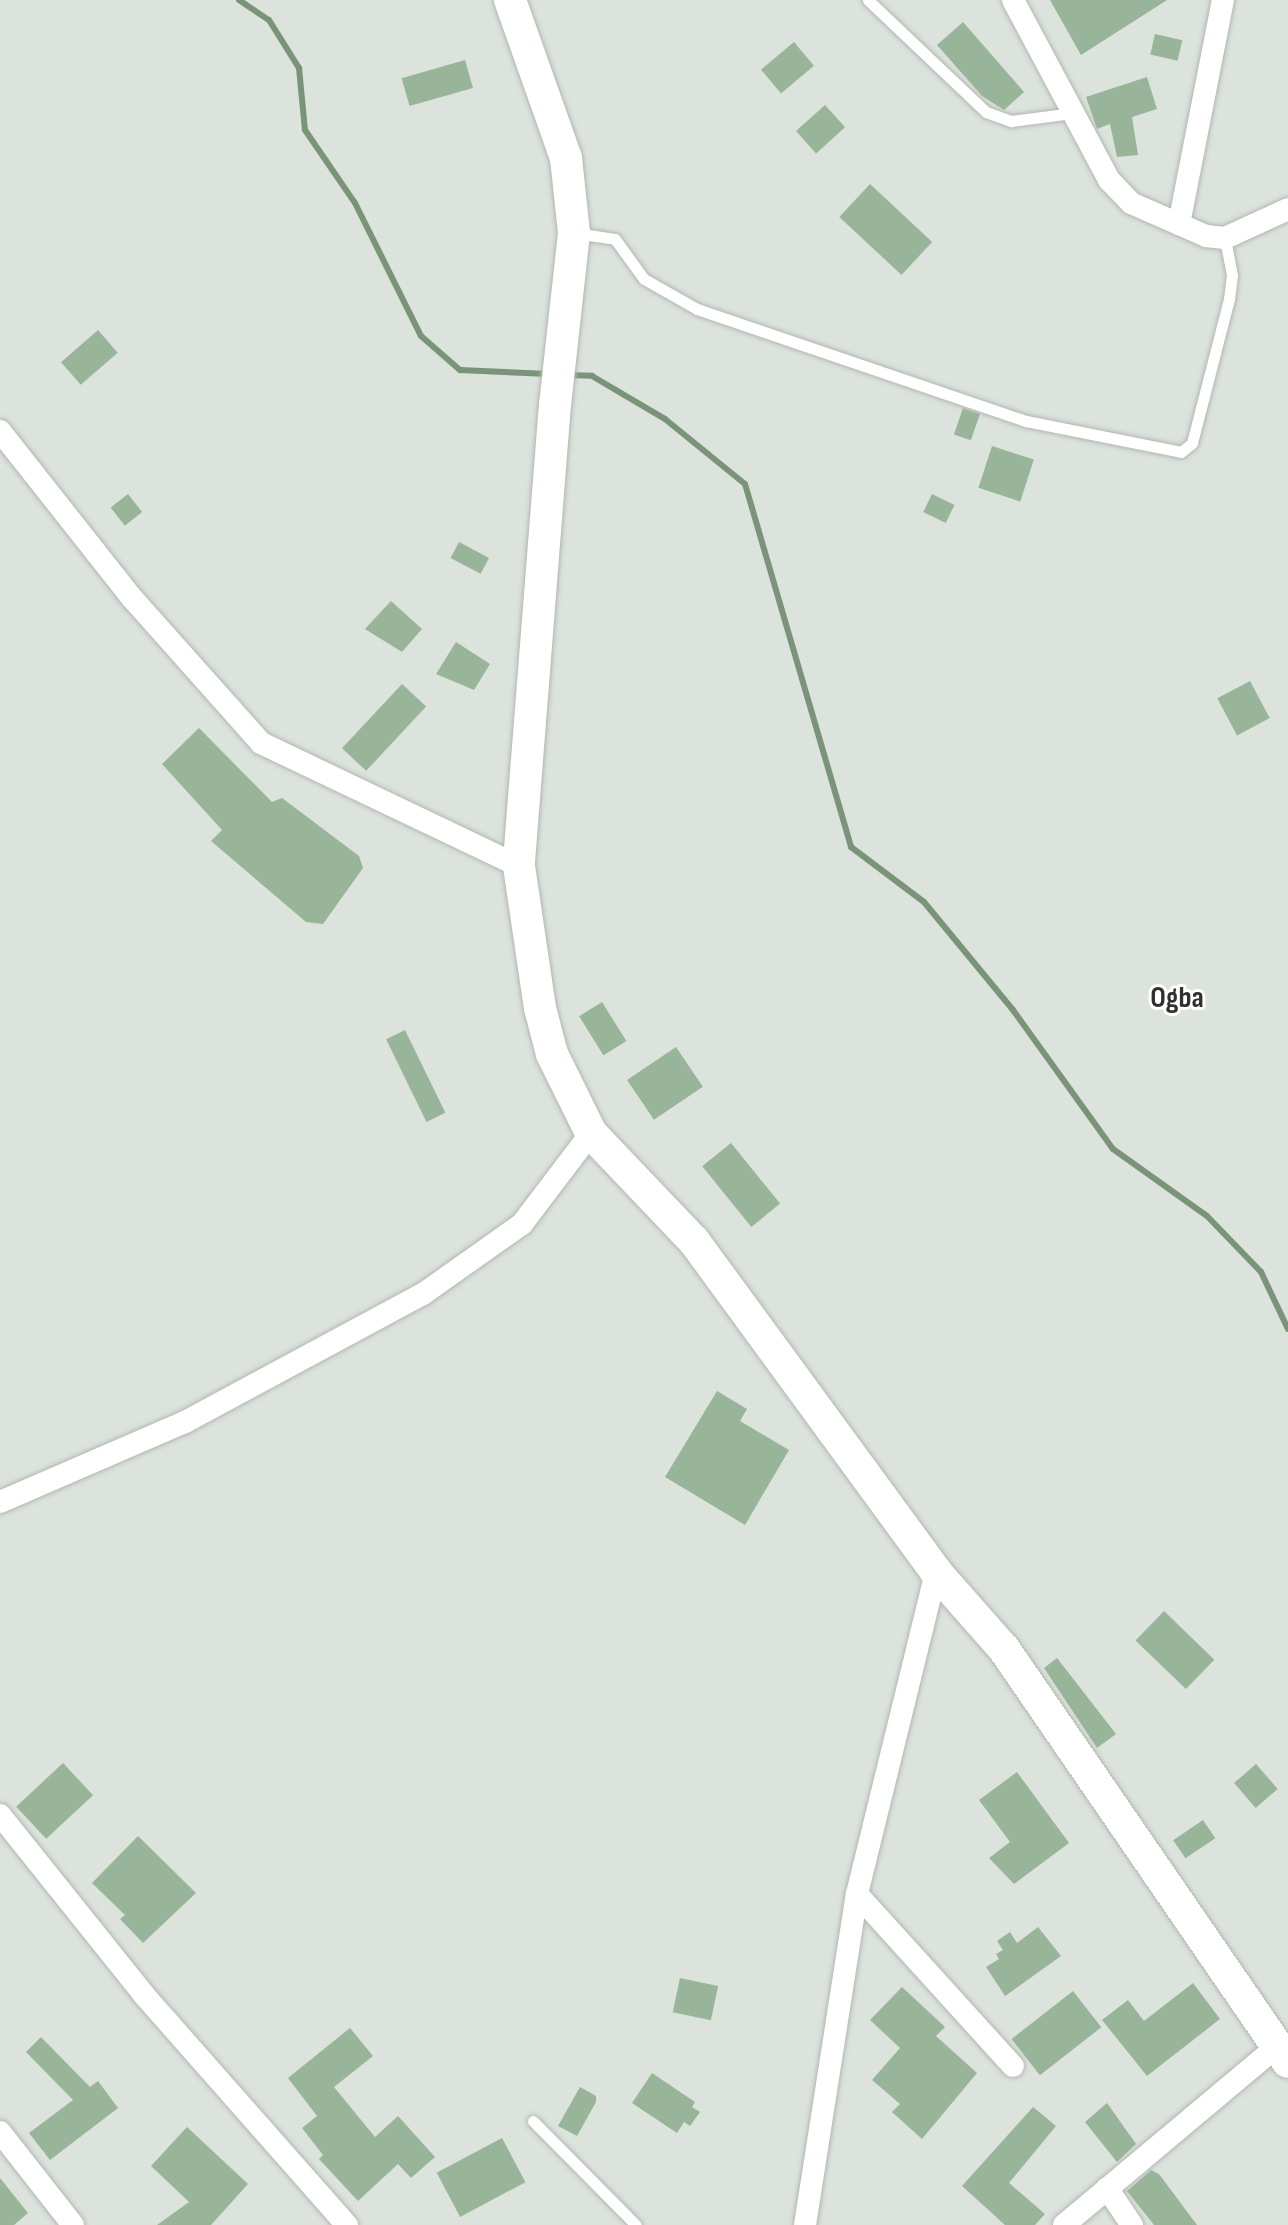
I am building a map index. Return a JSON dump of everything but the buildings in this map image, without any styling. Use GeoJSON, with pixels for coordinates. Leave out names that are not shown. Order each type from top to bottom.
{"type":"FeatureCollection","features":[{"type":"Feature","properties":{"kind":"street"},"geometry":{"type":"LineString","coordinates":[[510,0],[566,158],[574,233],[555,404],[519,866],[540,1008],[552,1054],[591,1133],[694,1241],[936,1572],[1004,1649],[1282,2054],[1107,2188],[1064,2225]]}},
{"type":"Feature","properties":{"kind":"street"},"geometry":{"type":"LineString","coordinates":[[1013,0],[1073,113],[1120,191],[1131,203],[1179,224],[1225,238],[1288,209]]}},
{"type":"Feature","properties":{"kind":"street"},"geometry":{"type":"LineString","coordinates":[[1179,224],[1223,0]]}},
{"type":"Feature","properties":{"kind":"street"},"geometry":{"type":"LineString","coordinates":[[0,432],[132,598],[261,743],[519,866]]}},
{"type":"Feature","properties":{"kind":"street"},"geometry":{"type":"LineString","coordinates":[[0,1502],[185,1422],[423,1294],[522,1224],[591,1133]]}},
{"type":"Feature","properties":{"kind":"street"},"geometry":{"type":"LineString","coordinates":[[805,2225],[857,1894],[936,1572]]}},
{"type":"Feature","properties":{"kind":"street"},"geometry":{"type":"LineString","coordinates":[[0,1815],[144,1995],[347,2225]]}},
{"type":"Feature","properties":{"kind":"street"},"geometry":{"type":"LineString","coordinates":[[857,1894],[1013,2066]]}},
{"type":"Feature","properties":{"kind":"street"},"geometry":{"type":"LineString","coordinates":[[0,2132],[73,2225]]}},
{"type":"Feature","properties":{"kind":"street"},"geometry":{"type":"LineString","coordinates":[[1107,2188],[1132,2225]]}},
{"type":"Feature","properties":{"kind":"lane"},"geometry":{"type":"LineString","coordinates":[[868,0],[986,112],[1011,121],[1073,113]]}},
{"type":"Feature","properties":{"kind":"lane"},"geometry":{"type":"LineString","coordinates":[[574,233],[615,239],[644,279],[697,309],[1026,421],[1181,452],[1192,443],[1229,299],[1232,275],[1225,238]]}},
{"type":"Feature","properties":{"kind":"lane"},"geometry":{"type":"LineString","coordinates":[[533,2121],[636,2225]]}},
{"type":"Feature","properties":{"kind":"waterway"},"geometry":{"type":"LineString","coordinates":[[239,0],[269,20],[299,68],[305,130],[355,203],[421,336],[460,370],[549,374]]}},
{"type":"Feature","properties":{"kind":"waterway"},"geometry":{"type":"LineString","coordinates":[[568,375],[592,376],[665,419],[745,484],[851,847],[924,902],[1013,1010],[1113,1149],[1207,1216],[1261,1272],[1288,1329]]}},
{"type":"Feature","properties":{"kind":"district","name":"Ogba"},"geometry":{"type":"Point","coordinates":[1177,998]}}]}
